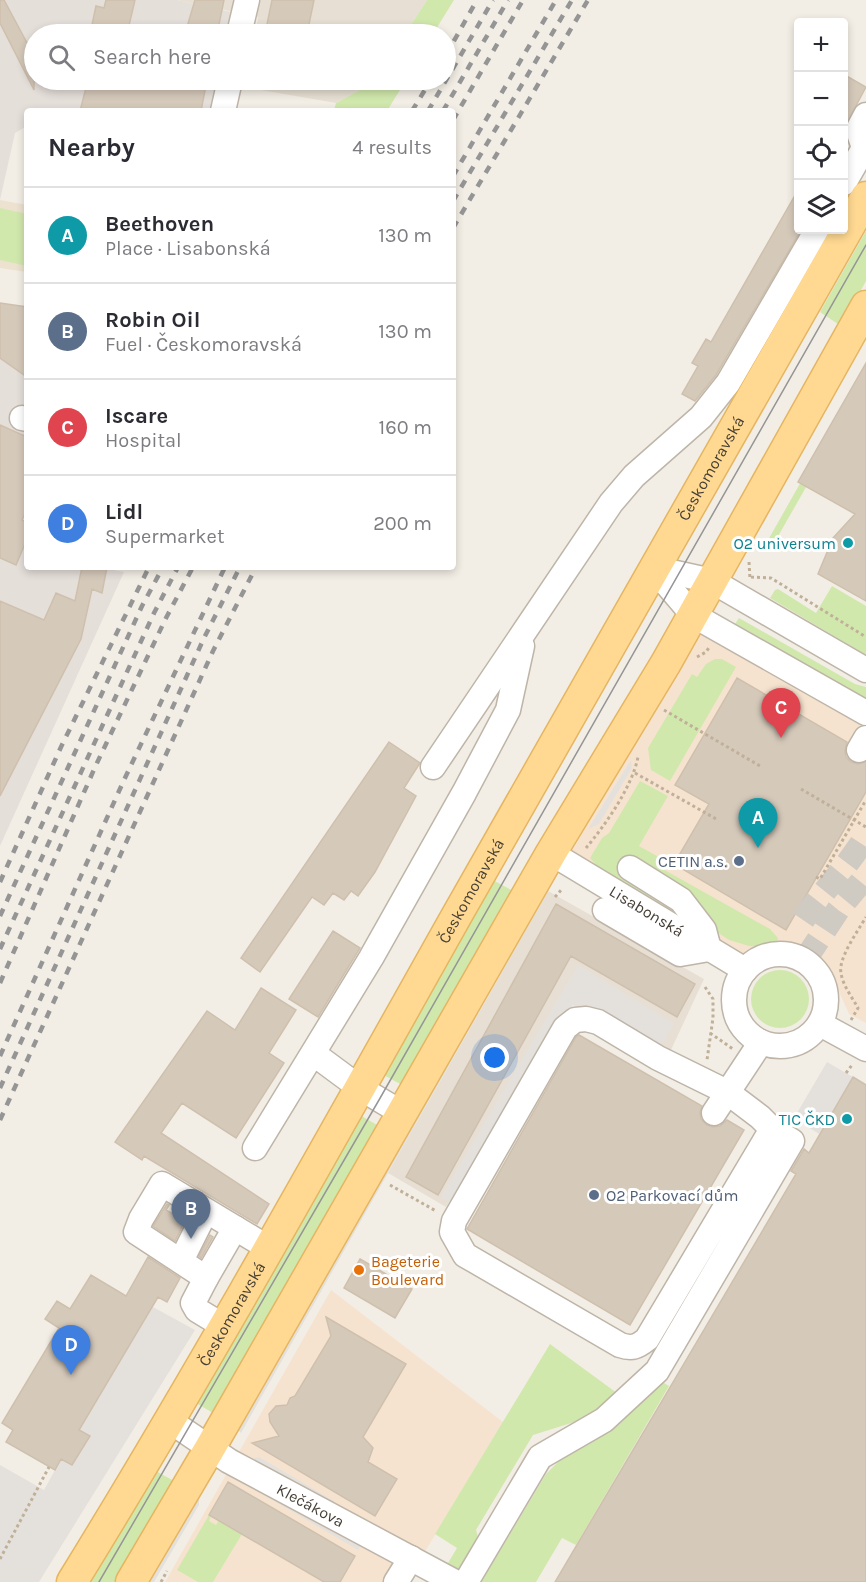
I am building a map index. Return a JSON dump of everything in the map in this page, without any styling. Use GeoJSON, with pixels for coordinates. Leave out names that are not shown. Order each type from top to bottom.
{"type":"FeatureCollection","features":[{"type":"Feature","properties":{"kind":"main road","name":"Českomoravská"},"geometry":{"type":"LineString","coordinates":[[72,1582],[225,1328],[653,568],[739,391],[866,197]]}},
{"type":"Feature","properties":{"kind":"main road"},"geometry":{"type":"LineString","coordinates":[[131,1582],[551,853],[693,615],[866,306]]}},
{"type":"Feature","properties":{"kind":"street"},"geometry":{"type":"LineString","coordinates":[[241,24],[247,0]]}},
{"type":"Feature","properties":{"kind":"street"},"geometry":{"type":"LineString","coordinates":[[224,108],[228,90]]}},
{"type":"Feature","properties":{"kind":"street"},"geometry":{"type":"LineString","coordinates":[[845,180],[864,148],[858,130],[866,115]]}},
{"type":"Feature","properties":{"kind":"street"},"geometry":{"type":"LineString","coordinates":[[433,767],[611,502],[634,476],[701,417],[739,391],[815,234]]}},
{"type":"Feature","properties":{"kind":"street"},"geometry":{"type":"LineString","coordinates":[[653,568],[712,581],[866,670]]}},
{"type":"Feature","properties":{"kind":"street"},"geometry":{"type":"LineString","coordinates":[[653,568],[693,615],[865,717]]}},
{"type":"Feature","properties":{"kind":"street"},"geometry":{"type":"LineString","coordinates":[[255,1148],[314,1054],[464,793],[508,710],[525,632]]}},
{"type":"Feature","properties":{"kind":"street","name":"Lisabonská"},"geometry":{"type":"LineString","coordinates":[[551,853],[745,970]]}},
{"type":"Feature","properties":{"kind":"street"},"geometry":{"type":"LineString","coordinates":[[605,910],[680,954],[709,949],[704,930],[681,900],[630,868]]}},
{"type":"Feature","properties":{"kind":"street"},"geometry":{"type":"LineString","coordinates":[[780,953],[805,960],[816,970],[823,982],[827,997],[820,1024],[811,1035],[794,1044],[774,1046],[761,1042],[741,1023],[734,996],[737,983],[745,970],[760,958],[780,953]]}},
{"type":"Feature","properties":{"kind":"street"},"geometry":{"type":"LineString","coordinates":[[466,1582],[540,1457],[604,1420],[657,1371],[792,1141],[772,1129],[727,1092],[658,1058],[598,1022],[586,1019],[575,1020],[565,1028],[454,1221],[452,1232],[465,1255],[620,1346],[630,1348],[647,1340],[772,1129]]}},
{"type":"Feature","properties":{"kind":"street"},"geometry":{"type":"LineString","coordinates":[[820,1024],[866,1050]]}},
{"type":"Feature","properties":{"kind":"street"},"geometry":{"type":"LineString","coordinates":[[714,1113],[761,1042]]}},
{"type":"Feature","properties":{"kind":"street"},"geometry":{"type":"LineString","coordinates":[[314,1054],[360,1088],[402,1113]]}},
{"type":"Feature","properties":{"kind":"street"},"geometry":{"type":"LineString","coordinates":[[206,1278],[136,1232],[162,1184],[270,1249]]}},
{"type":"Feature","properties":{"kind":"street"},"geometry":{"type":"LineString","coordinates":[[181,1261],[207,1211]]}},
{"type":"Feature","properties":{"kind":"street"},"geometry":{"type":"LineString","coordinates":[[225,1328],[197,1310],[193,1303],[235,1228]]}},
{"type":"Feature","properties":{"kind":"street","name":"Klečákova"},"geometry":{"type":"LineString","coordinates":[[170,1421],[229,1461],[455,1582]]}},
{"type":"Feature","properties":{"kind":"street"},"geometry":{"type":"LineString","coordinates":[[396,1582],[411,1558]]}},
{"type":"Feature","properties":{"kind":"path"},"geometry":{"type":"LineString","coordinates":[[751,577],[771,578],[866,637]]}},
{"type":"Feature","properties":{"kind":"path"},"geometry":{"type":"LineString","coordinates":[[663,709],[760,766]]}},
{"type":"Feature","properties":{"kind":"path"},"geometry":{"type":"LineString","coordinates":[[635,773],[718,820]]}},
{"type":"Feature","properties":{"kind":"path"},"geometry":{"type":"LineString","coordinates":[[801,789],[866,827]]}},
{"type":"Feature","properties":{"kind":"path"},"geometry":{"type":"LineString","coordinates":[[816,878],[820,879],[866,800]]}},
{"type":"Feature","properties":{"kind":"path"},"geometry":{"type":"LineString","coordinates":[[843,1036],[858,1008],[840,973],[841,961],[866,917]]}},
{"type":"Feature","properties":{"kind":"path"},"geometry":{"type":"LineString","coordinates":[[705,987],[713,999],[706,1066]]}},
{"type":"Feature","properties":{"kind":"path"},"geometry":{"type":"LineString","coordinates":[[710,1033],[734,1049],[732,1053]]}},
{"type":"Feature","properties":{"kind":"path"},"geometry":{"type":"LineString","coordinates":[[390,1185],[422,1203]]}},
{"type":"Feature","properties":{"kind":"path"},"geometry":{"type":"LineString","coordinates":[[0,1559],[49,1467]]}},
{"type":"Feature","properties":{"kind":"shaded area"},"geometry":{"type":"Polygon","coordinates":[[[0,0],[177,0],[231,12],[228,24],[24,24],[24,90],[215,90],[211,108],[24,108],[24,128],[15,133],[0,200],[0,0]]]}},
{"type":"Feature","properties":{"kind":"shaded area"},"geometry":{"type":"Polygon","coordinates":[[[177,0],[427,0],[411,24],[257,24],[258,17],[177,0]]]}},
{"type":"Feature","properties":{"kind":"shaded area"},"geometry":{"type":"Polygon","coordinates":[[[261,90],[360,90],[336,103],[261,90]]]}},
{"type":"Feature","properties":{"kind":"shaded area"},"geometry":{"type":"Polygon","coordinates":[[[0,200],[24,204],[24,272],[0,268],[0,200]]]}},
{"type":"Feature","properties":{"kind":"shaded area"},"geometry":{"type":"Polygon","coordinates":[[[24,343],[24,570],[124,572],[0,846],[0,347],[24,343]]]}},
{"type":"Feature","properties":{"kind":"shaded area"},"geometry":{"type":"Polygon","coordinates":[[[697,629],[866,727],[866,1023],[849,1014],[827,965],[793,943],[738,956],[570,855],[697,629]]]}},
{"type":"Feature","properties":{"kind":"shaded area"},"geometry":{"type":"Polygon","coordinates":[[[631,760],[632,768],[599,824],[588,829],[631,760]]]}},
{"type":"Feature","properties":{"kind":"shaded area"},"geometry":{"type":"Polygon","coordinates":[[[548,891],[704,979],[671,1050],[590,1002],[575,1001],[564,1009],[446,1207],[388,1173],[548,891]]]}},
{"type":"Feature","properties":{"kind":"shaded area"},"geometry":{"type":"Polygon","coordinates":[[[578,965],[674,1024],[657,1052],[573,1005],[456,1205],[441,1197],[578,965]]]}},
{"type":"Feature","properties":{"kind":"shaded area"},"geometry":{"type":"Polygon","coordinates":[[[472,1013],[478,1014],[241,1433],[236,1428],[472,1013]]]}},
{"type":"Feature","properties":{"kind":"shaded area"},"geometry":{"type":"Polygon","coordinates":[[[827,1062],[853,1077],[819,1134],[794,1118],[827,1062]]]}},
{"type":"Feature","properties":{"kind":"shaded area"},"geometry":{"type":"Polygon","coordinates":[[[331,1290],[503,1422],[426,1550],[410,1582],[165,1582],[331,1290]]]}},
{"type":"Feature","properties":{"kind":"shaded area"},"geometry":{"type":"Polygon","coordinates":[[[153,1307],[195,1330],[39,1582],[0,1582],[0,1465],[44,1490],[61,1459],[72,1465],[89,1436],[79,1430],[153,1307]]]}},
{"type":"Feature","properties":{"kind":"shaded area"},"geometry":{"type":"Polygon","coordinates":[[[259,1457],[334,1501],[336,1510],[251,1458],[259,1457]]]}},
{"type":"Feature","properties":{"kind":"shaded area"},"geometry":{"type":"Polygon","coordinates":[[[235,1478],[361,1545],[358,1550],[235,1478]]]}},
{"type":"Feature","properties":{"kind":"shaded area"},"geometry":{"type":"Polygon","coordinates":[[[199,1491],[199,1505],[154,1582],[147,1582],[199,1491]]]}},
{"type":"Feature","properties":{"kind":"green space"},"geometry":{"type":"Polygon","coordinates":[[[427,0],[454,0],[439,24],[411,24],[427,0]]]}},
{"type":"Feature","properties":{"kind":"green space"},"geometry":{"type":"Polygon","coordinates":[[[360,90],[400,90],[389,108],[335,108],[336,103],[360,90]]]}},
{"type":"Feature","properties":{"kind":"green space"},"geometry":{"type":"Polygon","coordinates":[[[0,208],[24,213],[24,265],[0,260],[0,208]]]}},
{"type":"Feature","properties":{"kind":"green space"},"geometry":{"type":"Polygon","coordinates":[[[866,231],[866,281],[841,326],[820,312],[866,231]]]}},
{"type":"Feature","properties":{"kind":"green space"},"geometry":{"type":"Polygon","coordinates":[[[811,464],[817,468],[769,552],[763,549],[811,464]]]}},
{"type":"Feature","properties":{"kind":"green space"},"geometry":{"type":"Polygon","coordinates":[[[832,586],[866,606],[866,655],[770,598],[778,589],[816,613],[832,586]]]}},
{"type":"Feature","properties":{"kind":"green space"},"geometry":{"type":"Polygon","coordinates":[[[739,618],[855,684],[866,687],[866,699],[735,624],[739,618]]]}},
{"type":"Feature","properties":{"kind":"green space"},"geometry":{"type":"Polygon","coordinates":[[[715,659],[722,659],[736,667],[670,781],[651,770],[648,748],[692,674],[697,677],[706,664],[715,659]]]}},
{"type":"Feature","properties":{"kind":"green space"},"geometry":{"type":"Polygon","coordinates":[[[640,781],[668,796],[639,846],[666,861],[661,868],[770,929],[778,938],[777,943],[767,947],[749,946],[729,940],[711,928],[691,925],[600,869],[590,858],[602,838],[609,833],[640,781]]]}},
{"type":"Feature","properties":{"kind":"green space"},"geometry":{"type":"Polygon","coordinates":[[[491,879],[513,891],[402,1085],[380,1073],[491,879]]]}},
{"type":"Feature","properties":{"kind":"green space"},"geometry":{"type":"Polygon","coordinates":[[[774,970],[786,970],[801,978],[809,993],[809,1005],[801,1020],[786,1028],[774,1028],[759,1020],[751,1005],[751,993],[759,978],[774,970]]]}},
{"type":"Feature","properties":{"kind":"green space"},"geometry":{"type":"Polygon","coordinates":[[[358,1114],[379,1126],[215,1414],[194,1402],[358,1114]]]}},
{"type":"Feature","properties":{"kind":"green space"},"geometry":{"type":"Polygon","coordinates":[[[550,1344],[621,1396],[584,1419],[533,1435],[476,1530],[480,1544],[460,1570],[448,1563],[457,1548],[435,1534],[550,1344]]]}},
{"type":"Feature","properties":{"kind":"green space"},"geometry":{"type":"Polygon","coordinates":[[[659,1380],[669,1386],[576,1545],[562,1538],[536,1582],[481,1582],[546,1474],[659,1380]]]}},
{"type":"Feature","properties":{"kind":"green space"},"geometry":{"type":"Polygon","coordinates":[[[154,1470],[176,1482],[118,1582],[89,1582],[154,1470]]]}},
{"type":"Feature","properties":{"kind":"green space"},"geometry":{"type":"Polygon","coordinates":[[[209,1515],[211,1516],[209,1521],[216,1525],[219,1520],[242,1534],[213,1582],[198,1582],[177,1570],[209,1515]]]}},
{"type":"Feature","properties":{"kind":"building"},"geometry":{"type":"Polygon","coordinates":[[[0,0],[4,0],[24,37],[24,70],[0,23],[0,0]]]}},
{"type":"Feature","properties":{"kind":"building"},"geometry":{"type":"Polygon","coordinates":[[[106,0],[135,0],[129,24],[92,24],[96,6],[104,8],[106,0]]]}},
{"type":"Feature","properties":{"kind":"building"},"geometry":{"type":"Polygon","coordinates":[[[195,0],[224,0],[219,24],[188,24],[195,0]]]}},
{"type":"Feature","properties":{"kind":"building"},"geometry":{"type":"Polygon","coordinates":[[[272,0],[314,0],[309,24],[267,24],[272,0]]]}},
{"type":"Feature","properties":{"kind":"building"},"geometry":{"type":"Polygon","coordinates":[[[848,77],[866,87],[848,121],[848,77]]]}},
{"type":"Feature","properties":{"kind":"building"},"geometry":{"type":"Polygon","coordinates":[[[85,90],[205,90],[202,108],[81,108],[85,90]]]}},
{"type":"Feature","properties":{"kind":"building"},"geometry":{"type":"Polygon","coordinates":[[[794,197],[794,234],[799,234],[716,375],[695,401],[682,394],[698,366],[692,363],[706,339],[711,342],[794,197]]]}},
{"type":"Feature","properties":{"kind":"building"},"geometry":{"type":"Polygon","coordinates":[[[0,303],[24,307],[24,375],[0,358],[0,303]]]}},
{"type":"Feature","properties":{"kind":"building"},"geometry":{"type":"Polygon","coordinates":[[[866,363],[866,601],[818,574],[833,538],[855,514],[798,482],[866,363]]]}},
{"type":"Feature","properties":{"kind":"building"},"geometry":{"type":"Polygon","coordinates":[[[0,425],[24,436],[24,516],[22,520],[24,521],[24,546],[16,565],[0,558],[0,425]]]}},
{"type":"Feature","properties":{"kind":"building"},"geometry":{"type":"Polygon","coordinates":[[[81,570],[106,570],[102,593],[92,589],[81,639],[0,796],[0,601],[44,620],[56,593],[75,601],[81,570]]]}},
{"type":"Feature","properties":{"kind":"building"},"geometry":{"type":"Polygon","coordinates":[[[737,678],[847,742],[846,757],[851,762],[858,764],[866,762],[866,792],[786,930],[674,864],[709,804],[675,785],[737,678]]]}},
{"type":"Feature","properties":{"kind":"building"},"geometry":{"type":"Polygon","coordinates":[[[389,742],[420,763],[404,788],[416,796],[375,872],[358,896],[351,891],[344,900],[333,893],[324,905],[312,897],[260,972],[241,958],[389,742]]]}},
{"type":"Feature","properties":{"kind":"building"},"geometry":{"type":"Polygon","coordinates":[[[556,904],[695,984],[677,1017],[571,956],[438,1195],[406,1177],[556,904]]]}},
{"type":"Feature","properties":{"kind":"building"},"geometry":{"type":"Polygon","coordinates":[[[333,931],[360,948],[318,1017],[289,999],[333,931]]]}},
{"type":"Feature","properties":{"kind":"building"},"geometry":{"type":"Polygon","coordinates":[[[261,988],[296,1010],[269,1053],[284,1063],[236,1138],[182,1103],[161,1133],[269,1204],[257,1224],[144,1156],[142,1160],[115,1142],[207,1011],[235,1030],[261,988]]]}},
{"type":"Feature","properties":{"kind":"building","name":"O2 Parkovací dům"},"geometry":{"type":"Polygon","coordinates":[[[579,1035],[702,1106],[701,1119],[707,1125],[720,1126],[727,1120],[744,1130],[630,1325],[467,1229],[579,1035]]]}},
{"type":"Feature","properties":{"kind":"building"},"geometry":{"type":"Polygon","coordinates":[[[853,1077],[866,1085],[866,1582],[555,1582],[796,1174],[791,1171],[804,1149],[809,1153],[853,1077]]]}},
{"type":"Feature","properties":{"kind":"building"},"geometry":{"type":"Polygon","coordinates":[[[167,1204],[169,1205],[166,1210],[185,1221],[175,1241],[153,1226],[167,1204]]]}},
{"type":"Feature","properties":{"kind":"building"},"geometry":{"type":"Polygon","coordinates":[[[210,1235],[213,1237],[201,1258],[199,1256],[210,1235]]]}},
{"type":"Feature","properties":{"kind":"building"},"geometry":{"type":"Polygon","coordinates":[[[148,1257],[180,1278],[167,1302],[158,1297],[79,1430],[90,1436],[72,1465],[61,1459],[55,1470],[6,1442],[13,1430],[2,1423],[59,1328],[45,1319],[57,1301],[70,1309],[91,1275],[126,1296],[148,1257]]]}},
{"type":"Feature","properties":{"kind":"building"},"geometry":{"type":"Polygon","coordinates":[[[360,1259],[412,1289],[395,1318],[344,1288],[360,1259]]]}},
{"type":"Feature","properties":{"kind":"building"},"geometry":{"type":"Polygon","coordinates":[[[326,1317],[406,1364],[363,1437],[373,1448],[368,1462],[397,1479],[375,1516],[252,1443],[279,1436],[270,1422],[269,1414],[276,1406],[287,1405],[290,1398],[295,1396],[331,1336],[326,1317]]]}},
{"type":"Feature","properties":{"kind":"building"},"geometry":{"type":"Polygon","coordinates":[[[228,1482],[355,1556],[340,1582],[324,1582],[209,1515],[228,1482]]]}},
{"type":"Feature","properties":{"kind":"tunnel"},"geometry":{"type":"LineString","coordinates":[[803,920],[866,836]]}},
{"type":"Feature","properties":{"kind":"tunnel"},"geometry":{"type":"LineString","coordinates":[[805,960],[838,910],[866,876]]}},
{"type":"Feature","properties":{"kind":"tram line"},"geometry":{"type":"LineString","coordinates":[[99,1582],[379,1100],[866,245]]}},
{"type":"Feature","properties":{"kind":"railway"},"geometry":{"type":"LineString","coordinates":[[456,37],[477,0]]}},
{"type":"Feature","properties":{"kind":"railway"},"geometry":{"type":"LineString","coordinates":[[456,63],[493,0]]}},
{"type":"Feature","properties":{"kind":"railway"},"geometry":{"type":"LineString","coordinates":[[456,89],[508,0]]}},
{"type":"Feature","properties":{"kind":"railway"},"geometry":{"type":"LineString","coordinates":[[456,115],[523,0]]}},
{"type":"Feature","properties":{"kind":"railway"},"geometry":{"type":"LineString","coordinates":[[456,171],[556,0]]}},
{"type":"Feature","properties":{"kind":"railway"},"geometry":{"type":"LineString","coordinates":[[456,196],[572,0]]}},
{"type":"Feature","properties":{"kind":"railway"},"geometry":{"type":"LineString","coordinates":[[456,223],[588,0]]}},
{"type":"Feature","properties":{"kind":"railway"},"geometry":{"type":"LineString","coordinates":[[414,108],[425,90]]}},
{"type":"Feature","properties":{"kind":"railway"},"geometry":{"type":"LineString","coordinates":[[430,108],[440,90]]}},
{"type":"Feature","properties":{"kind":"railway"},"geometry":{"type":"LineString","coordinates":[[445,108],[455,90]]}},
{"type":"Feature","properties":{"kind":"railway"},"geometry":{"type":"LineString","coordinates":[[0,882],[61,747],[148,570]]}},
{"type":"Feature","properties":{"kind":"railway"},"geometry":{"type":"LineString","coordinates":[[0,916],[142,606],[161,570]]}},
{"type":"Feature","properties":{"kind":"railway"},"geometry":{"type":"LineString","coordinates":[[0,949],[154,613],[176,570]]}},
{"type":"Feature","properties":{"kind":"railway"},"geometry":{"type":"LineString","coordinates":[[0,983],[96,765],[191,570]]}},
{"type":"Feature","properties":{"kind":"railway"},"geometry":{"type":"LineString","coordinates":[[0,1056],[124,780],[224,570]]}},
{"type":"Feature","properties":{"kind":"railway"},"geometry":{"type":"LineString","coordinates":[[0,1088],[204,638],[238,570]]}},
{"type":"Feature","properties":{"kind":"railway"},"geometry":{"type":"LineString","coordinates":[[0,1120],[213,651],[254,570]]}},
{"type":"Feature","properties":{"kind":"place","name":"O2 universum"},"geometry":{"type":"Point","coordinates":[848,543]}},
{"type":"Feature","properties":{"kind":"place","name":"Iscare"},"geometry":{"type":"Point","coordinates":[781,738]}},
{"type":"Feature","properties":{"kind":"place","name":"Beethoven"},"geometry":{"type":"Point","coordinates":[758,848]}},
{"type":"Feature","properties":{"kind":"place","name":"CETIN a.s."},"geometry":{"type":"Point","coordinates":[739,861]}},
{"type":"Feature","properties":{"kind":"place","name":"TIC ČKD"},"geometry":{"type":"Point","coordinates":[847,1119]}},
{"type":"Feature","properties":{"kind":"place","name":"O2 Parkovací dům"},"geometry":{"type":"Point","coordinates":[594,1195]}},
{"type":"Feature","properties":{"kind":"place","name":"Robin Oil"},"geometry":{"type":"Point","coordinates":[191,1239]}},
{"type":"Feature","properties":{"kind":"place","name":"Bageterie Boulevard"},"geometry":{"type":"Point","coordinates":[359,1270]}},
{"type":"Feature","properties":{"kind":"place","name":"Lidl"},"geometry":{"type":"Point","coordinates":[71,1375]}}]}
